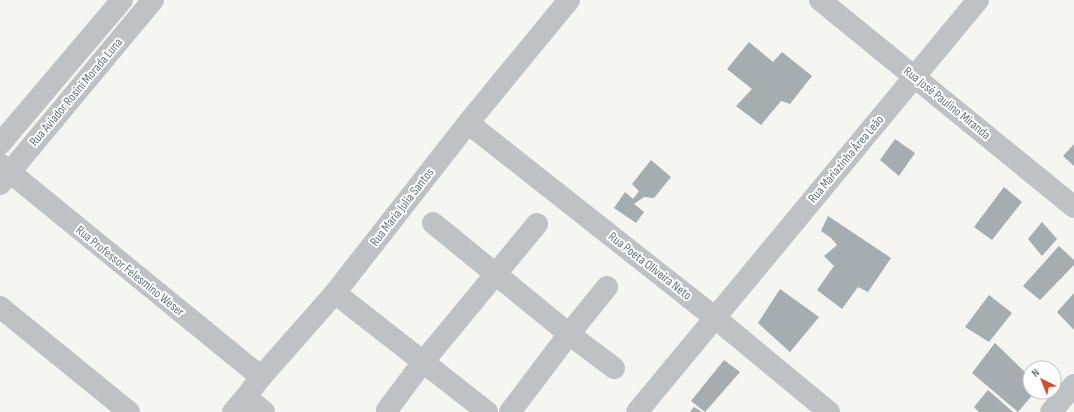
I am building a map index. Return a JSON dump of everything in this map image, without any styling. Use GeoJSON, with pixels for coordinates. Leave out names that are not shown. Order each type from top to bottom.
{"type":"FeatureCollection","features":[{"type":"Feature","properties":{"kind":"street","name":"Rua Aviador Rosini Morada Luna"},"geometry":{"type":"LineString","coordinates":[[0,144],[122,0]]}},
{"type":"Feature","properties":{"kind":"street","name":"Rua Aviador Rosini Morada Luna"},"geometry":{"type":"LineString","coordinates":[[3,174],[153,0]]}},
{"type":"Feature","properties":{"kind":"street","name":"Rua Maria Julia Santos"},"geometry":{"type":"LineString","coordinates":[[240,405],[261,377],[335,293],[468,123],[569,0]]}},
{"type":"Feature","properties":{"kind":"street","name":"Rua José Paulino Miranda"},"geometry":{"type":"LineString","coordinates":[[820,0],[1074,207]]}},
{"type":"Feature","properties":{"kind":"street","name":"Rua Mariazinha Área Leão"},"geometry":{"type":"LineString","coordinates":[[636,412],[978,0]]}},
{"type":"Feature","properties":{"kind":"street","name":"Rua Poeta Oliveira Neto"},"geometry":{"type":"LineString","coordinates":[[468,123],[714,317],[829,412]]}},
{"type":"Feature","properties":{"kind":"street","name":"Rua Professor Felesmino Weser"},"geometry":{"type":"LineString","coordinates":[[3,174],[261,377]]}},
{"type":"Feature","properties":{"kind":"street"},"geometry":{"type":"LineString","coordinates":[[433,223],[569,334],[614,368]]}},
{"type":"Feature","properties":{"kind":"street"},"geometry":{"type":"LineString","coordinates":[[387,410],[423,362],[537,224]]}},
{"type":"Feature","properties":{"kind":"street"},"geometry":{"type":"LineString","coordinates":[[510,412],[569,334],[607,287]]}},
{"type":"Feature","properties":{"kind":"street"},"geometry":{"type":"LineString","coordinates":[[335,293],[487,412]]}},
{"type":"Feature","properties":{"kind":"street"},"geometry":{"type":"LineString","coordinates":[[0,308],[129,412]]}},
{"type":"Feature","properties":{"kind":"street"},"geometry":{"type":"LineString","coordinates":[[1051,412],[1074,385]]}},
{"type":"Feature","properties":{"kind":"street"},"geometry":{"type":"LineString","coordinates":[[240,405],[264,412]]}},
{"type":"Feature","properties":{"kind":"building"},"geometry":{"type":"Polygon","coordinates":[[[749,42],[773,62],[782,52],[812,76],[790,104],[781,101],[761,125],[736,106],[752,89],[727,69],[749,42]]]}},
{"type":"Feature","properties":{"kind":"building"},"geometry":{"type":"Polygon","coordinates":[[[895,139],[915,153],[899,176],[880,160],[895,139]]]}},
{"type":"Feature","properties":{"kind":"building"},"geometry":{"type":"Polygon","coordinates":[[[1074,144],[1074,166],[1063,156],[1074,144]]]}},
{"type":"Feature","properties":{"kind":"building"},"geometry":{"type":"Polygon","coordinates":[[[651,160],[671,177],[654,198],[644,197],[634,204],[644,212],[636,223],[614,208],[625,192],[633,199],[639,191],[632,184],[651,160]]]}},
{"type":"Feature","properties":{"kind":"building"},"geometry":{"type":"Polygon","coordinates":[[[1004,187],[1022,202],[992,240],[974,227],[1004,187]]]}},
{"type":"Feature","properties":{"kind":"building"},"geometry":{"type":"Polygon","coordinates":[[[828,216],[891,258],[868,292],[858,287],[842,309],[817,290],[834,266],[824,256],[837,245],[831,238],[821,231],[828,216]]]}},
{"type":"Feature","properties":{"kind":"building"},"geometry":{"type":"Polygon","coordinates":[[[1042,222],[1057,239],[1042,256],[1028,239],[1042,222]]]}},
{"type":"Feature","properties":{"kind":"building"},"geometry":{"type":"Polygon","coordinates":[[[1059,246],[1074,260],[1074,265],[1040,300],[1023,286],[1059,246]]]}},
{"type":"Feature","properties":{"kind":"building"},"geometry":{"type":"Polygon","coordinates":[[[780,289],[819,317],[790,352],[758,323],[780,289]]]}},
{"type":"Feature","properties":{"kind":"building"},"geometry":{"type":"Polygon","coordinates":[[[1074,293],[1074,330],[1057,312],[1074,293]]]}},
{"type":"Feature","properties":{"kind":"building"},"geometry":{"type":"Polygon","coordinates":[[[989,295],[1012,313],[989,342],[965,327],[989,295]]]}},
{"type":"Feature","properties":{"kind":"building"},"geometry":{"type":"Polygon","coordinates":[[[995,343],[1022,369],[1022,400],[1028,400],[1018,412],[972,373],[995,343]]]}},
{"type":"Feature","properties":{"kind":"building"},"geometry":{"type":"Polygon","coordinates":[[[724,360],[740,372],[705,412],[691,401],[724,360]]]}},
{"type":"Feature","properties":{"kind":"building"},"geometry":{"type":"Polygon","coordinates":[[[988,390],[1013,412],[979,412],[974,407],[988,390]]]}},
{"type":"Feature","properties":{"kind":"building"},"geometry":{"type":"Polygon","coordinates":[[[694,407],[702,412],[690,412],[694,407]]]}}]}
